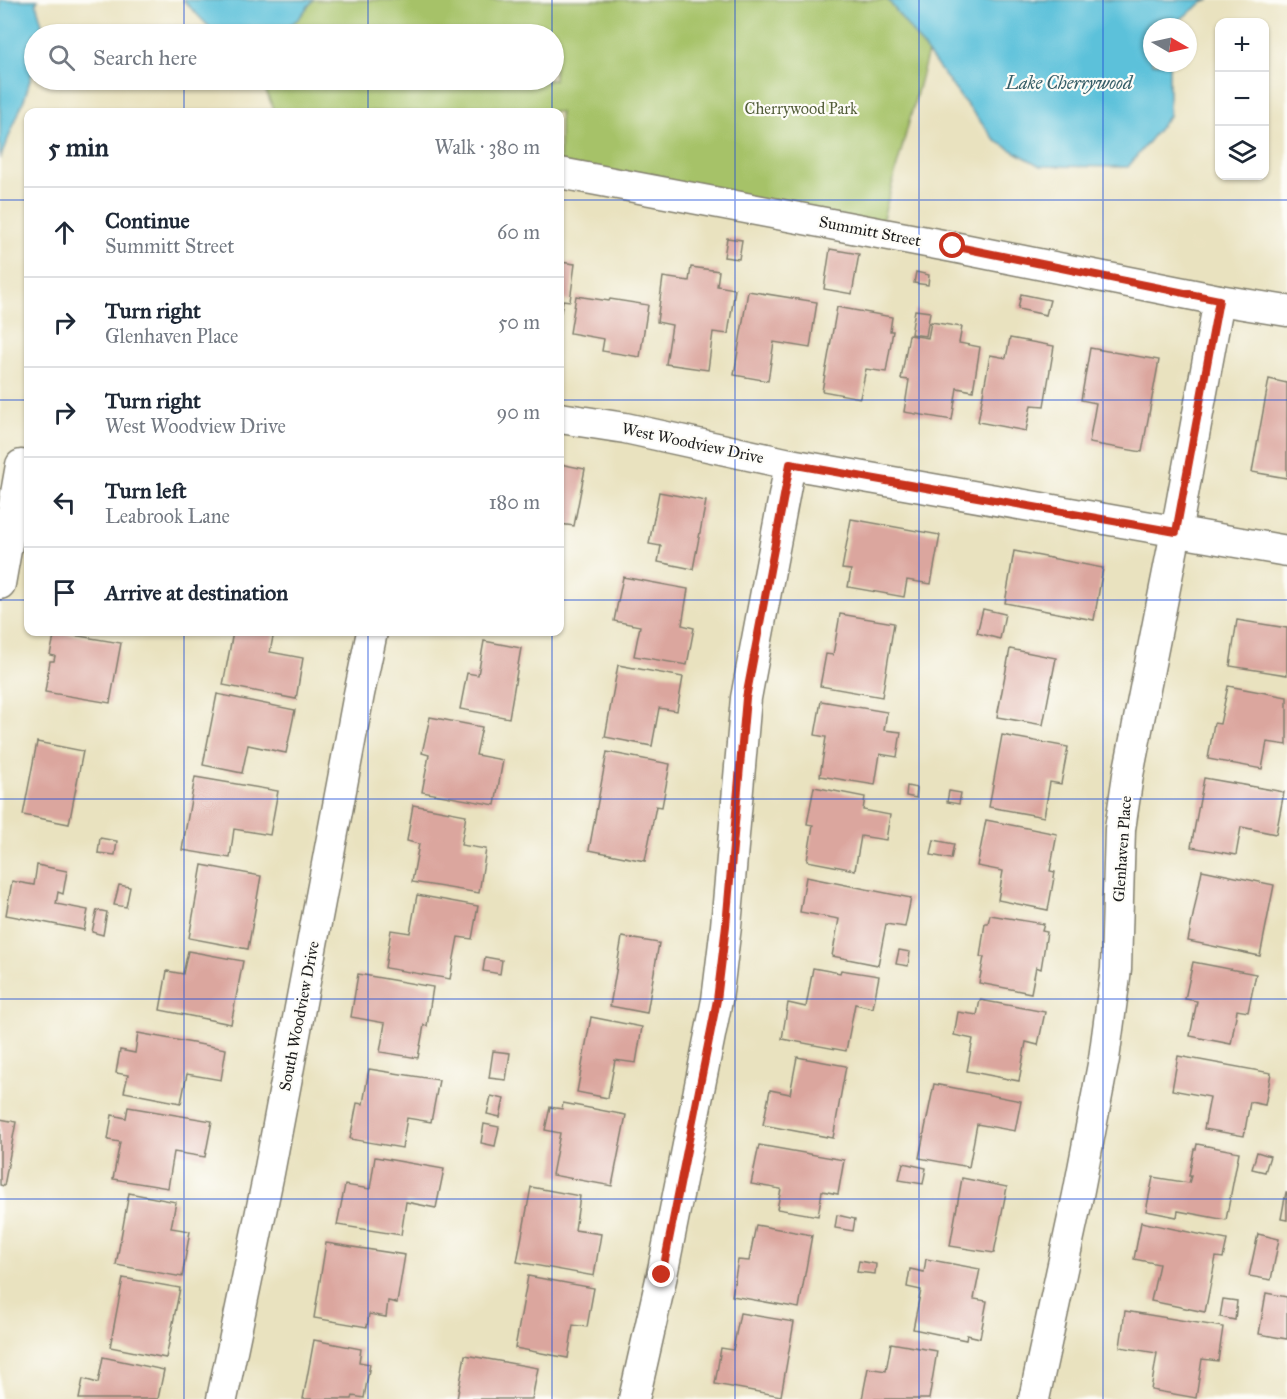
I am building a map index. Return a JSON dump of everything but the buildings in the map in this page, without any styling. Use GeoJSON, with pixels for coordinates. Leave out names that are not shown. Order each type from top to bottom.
{"type":"FeatureCollection","features":[{"type":"Feature","properties":{"kind":"street","name":"Summitt Street"},"geometry":{"type":"LineString","coordinates":[[564,174],[953,246],[1219,300],[1287,311]]}},
{"type":"Feature","properties":{"kind":"street","name":"Glenhaven Place"},"geometry":{"type":"LineString","coordinates":[[1034,1399],[1076,1206],[1104,1059],[1116,969],[1120,829],[1128,775],[1219,300]]}},
{"type":"Feature","properties":{"kind":"street","name":"West Woodview Drive"},"geometry":{"type":"LineString","coordinates":[[564,419],[625,428],[790,464],[1287,551]]}},
{"type":"Feature","properties":{"kind":"street"},"geometry":{"type":"LineString","coordinates":[[0,584],[17,464]]}},
{"type":"Feature","properties":{"kind":"street"},"geometry":{"type":"LineString","coordinates":[[634,1399],[662,1275],[717,1000],[726,926],[746,698],[790,464]]}},
{"type":"Feature","properties":{"kind":"street","name":"South Woodview Drive"},"geometry":{"type":"LineString","coordinates":[[222,1399],[269,1173],[371,636]]}},
{"type":"Feature","properties":{"kind":"green space","name":"Cherrywood Park"},"geometry":{"type":"Polygon","coordinates":[[[313,0],[888,0],[928,52],[879,233],[564,174],[564,108],[273,108],[265,90],[564,90],[564,24],[292,24],[313,0]]]}},
{"type":"Feature","properties":{"kind":"water"},"geometry":{"type":"Polygon","coordinates":[[[0,0],[38,0],[36,3],[42,24],[24,24],[24,90],[27,90],[0,159],[0,0]]]}},
{"type":"Feature","properties":{"kind":"water"},"geometry":{"type":"Polygon","coordinates":[[[183,0],[313,0],[292,24],[206,24],[183,0]]]}},
{"type":"Feature","properties":{"kind":"water","name":"Lake Cherrywood"},"geometry":{"type":"Polygon","coordinates":[[[888,0],[1210,0],[1202,3],[1182,18],[1143,18],[1143,72],[1169,72],[1169,116],[1128,167],[1040,166],[996,141],[888,0]]]}},
{"type":"Feature","properties":{"kind":"route"},"geometry":{"type":"LineString","coordinates":[[662,1275],[717,1000],[726,926],[746,698],[790,464],[1176,532],[1219,300],[953,246]]}}]}
